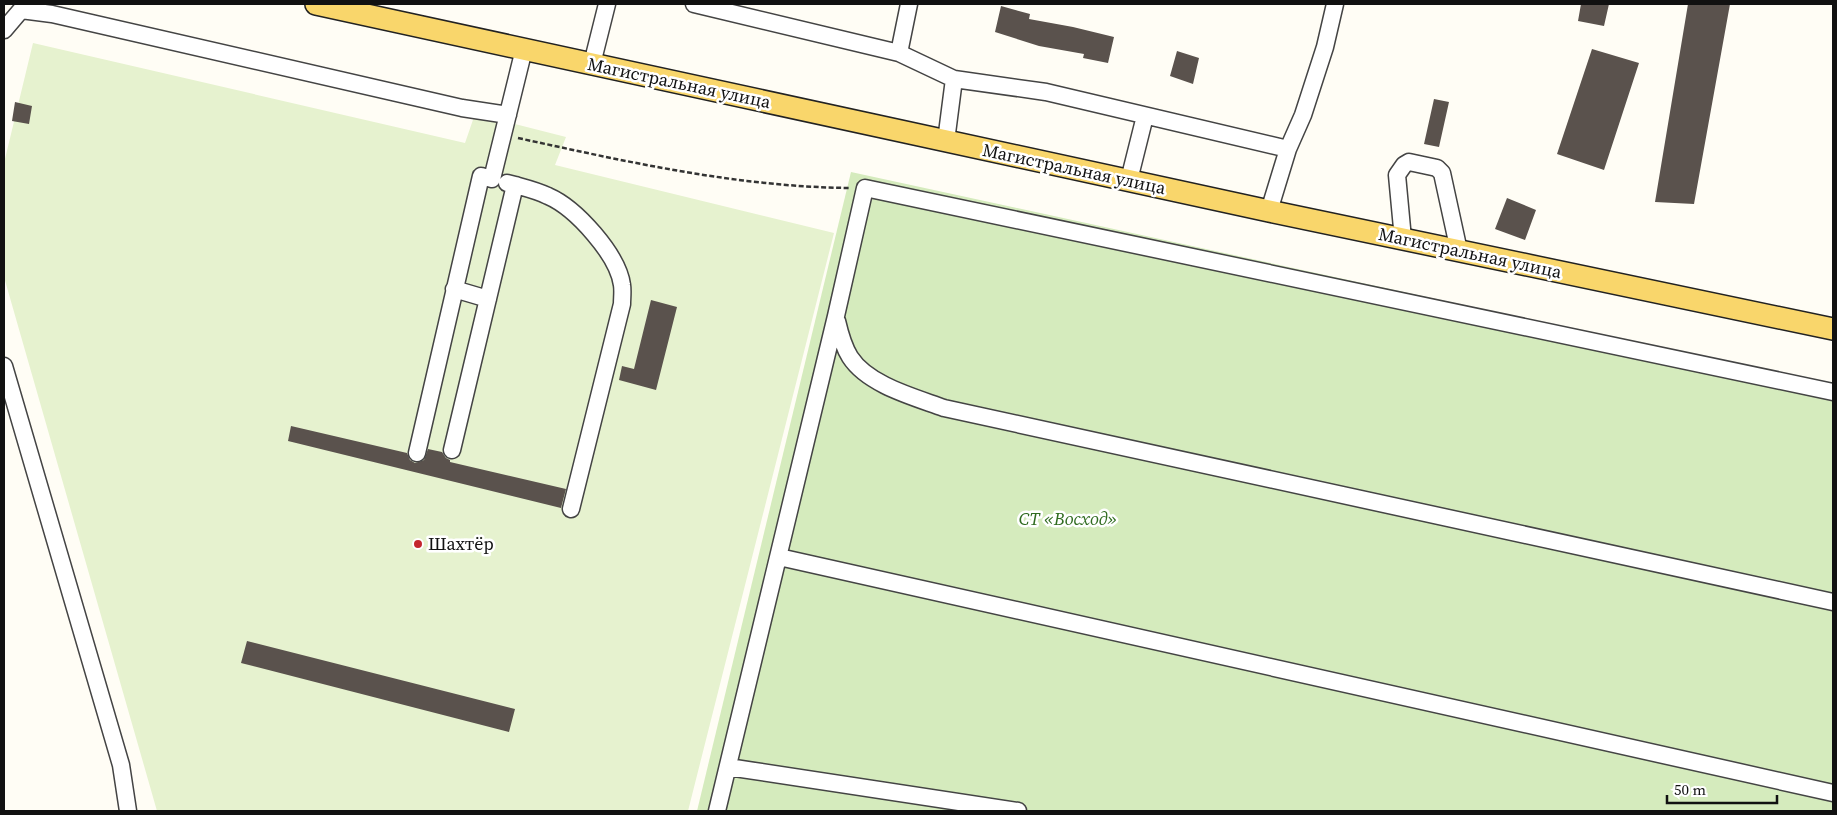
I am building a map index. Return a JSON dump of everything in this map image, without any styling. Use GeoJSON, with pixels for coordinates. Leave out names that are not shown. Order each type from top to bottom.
{"type":"FeatureCollection","features":[{"type":"Feature","properties":{"kind":"main road","name":"Магистральная улица"},"geometry":{"type":"LineString","coordinates":[[316,4],[1269,211],[1833,329]]}},
{"type":"Feature","properties":{"kind":"street"},"geometry":{"type":"LineString","coordinates":[[592,64],[607,4]]}},
{"type":"Feature","properties":{"kind":"street"},"geometry":{"type":"LineString","coordinates":[[694,4],[899,53],[954,79],[1046,92],[1288,149]]}},
{"type":"Feature","properties":{"kind":"street"},"geometry":{"type":"LineString","coordinates":[[899,53],[910,4]]}},
{"type":"Feature","properties":{"kind":"street"},"geometry":{"type":"LineString","coordinates":[[1269,211],[1288,149],[1303,115],[1326,47],[1335,4]]}},
{"type":"Feature","properties":{"kind":"street"},"geometry":{"type":"LineString","coordinates":[[5,29],[23,7],[462,108],[508,115]]}},
{"type":"Feature","properties":{"kind":"street"},"geometry":{"type":"LineString","coordinates":[[492,179],[524,49]]}},
{"type":"Feature","properties":{"kind":"street"},"geometry":{"type":"LineString","coordinates":[[946,141],[954,79]]}},
{"type":"Feature","properties":{"kind":"street"},"geometry":{"type":"LineString","coordinates":[[1129,180],[1145,116]]}},
{"type":"Feature","properties":{"kind":"street"},"geometry":{"type":"LineString","coordinates":[[1403,239],[1397,175],[1408,162],[1437,168],[1442,173],[1459,251]]}},
{"type":"Feature","properties":{"kind":"street"},"geometry":{"type":"LineString","coordinates":[[417,453],[480,176],[550,196],[570,209],[585,223],[615,264],[622,284],[622,304],[570,508]]}},
{"type":"Feature","properties":{"kind":"street"},"geometry":{"type":"LineString","coordinates":[[452,450],[515,185]]}},
{"type":"Feature","properties":{"kind":"street"},"geometry":{"type":"LineString","coordinates":[[717,811],[836,316],[864,188],[1833,392]]}},
{"type":"Feature","properties":{"kind":"street"},"geometry":{"type":"LineString","coordinates":[[454,289],[488,299]]}},
{"type":"Feature","properties":{"kind":"street"},"geometry":{"type":"LineString","coordinates":[[836,316],[842,342],[851,358],[865,374],[898,391],[944,408],[1833,602]]}},
{"type":"Feature","properties":{"kind":"street"},"geometry":{"type":"LineString","coordinates":[[4,366],[121,765],[128,811]]}},
{"type":"Feature","properties":{"kind":"street"},"geometry":{"type":"LineString","coordinates":[[779,557],[1833,793]]}},
{"type":"Feature","properties":{"kind":"street"},"geometry":{"type":"LineString","coordinates":[[728,767],[1018,811]]}},
{"type":"Feature","properties":{"kind":"path"},"geometry":{"type":"LineString","coordinates":[[503,135],[622,160],[711,176],[821,188],[864,188]]}},
{"type":"Feature","properties":{"kind":"green space","name":"Шахтёр"},"geometry":{"type":"Polygon","coordinates":[[[33,43],[465,143],[475,114],[566,137],[555,165],[834,233],[688,811],[157,811],[4,277],[4,163],[33,43]]]}},
{"type":"Feature","properties":{"kind":"green space","name":"СТ «Восход»"},"geometry":{"type":"Polygon","coordinates":[[[851,172],[1833,385],[1833,811],[697,811],[851,172]]]}},
{"type":"Feature","properties":{"kind":"building"},"geometry":{"type":"Polygon","coordinates":[[[1581,4],[1609,4],[1604,26],[1578,21],[1581,4]]]}},
{"type":"Feature","properties":{"kind":"building"},"geometry":{"type":"Polygon","coordinates":[[[1688,4],[1730,4],[1694,204],[1655,202],[1688,4]]]}},
{"type":"Feature","properties":{"kind":"building"},"geometry":{"type":"Polygon","coordinates":[[[1001,6],[1030,14],[1029,19],[1114,37],[1108,63],[1083,58],[1084,54],[1039,46],[995,32],[1001,6]]]}},
{"type":"Feature","properties":{"kind":"building"},"geometry":{"type":"Polygon","coordinates":[[[1592,49],[1639,63],[1604,170],[1557,154],[1592,49]]]}},
{"type":"Feature","properties":{"kind":"building"},"geometry":{"type":"Polygon","coordinates":[[[1177,51],[1199,58],[1193,84],[1170,76],[1177,51]]]}},
{"type":"Feature","properties":{"kind":"building"},"geometry":{"type":"Polygon","coordinates":[[[1434,99],[1449,102],[1439,147],[1424,144],[1434,99]]]}},
{"type":"Feature","properties":{"kind":"building"},"geometry":{"type":"Polygon","coordinates":[[[15,102],[32,106],[29,124],[12,121],[15,102]]]}},
{"type":"Feature","properties":{"kind":"building"},"geometry":{"type":"Polygon","coordinates":[[[1507,198],[1536,210],[1525,240],[1495,229],[1507,198]]]}},
{"type":"Feature","properties":{"kind":"building"},"geometry":{"type":"Polygon","coordinates":[[[651,300],[677,307],[656,390],[619,380],[622,366],[634,369],[651,300]]]}},
{"type":"Feature","properties":{"kind":"building"},"geometry":{"type":"Polygon","coordinates":[[[291,426],[407,453],[410,460],[415,463],[424,460],[428,449],[442,452],[450,462],[566,489],[561,508],[288,441],[291,426]]]}},
{"type":"Feature","properties":{"kind":"building"},"geometry":{"type":"Polygon","coordinates":[[[247,641],[515,709],[509,732],[241,663],[247,641]]]}},
{"type":"Feature","properties":{"kind":"place","name":"Шахтёр"},"geometry":{"type":"Point","coordinates":[418,544]}}]}
